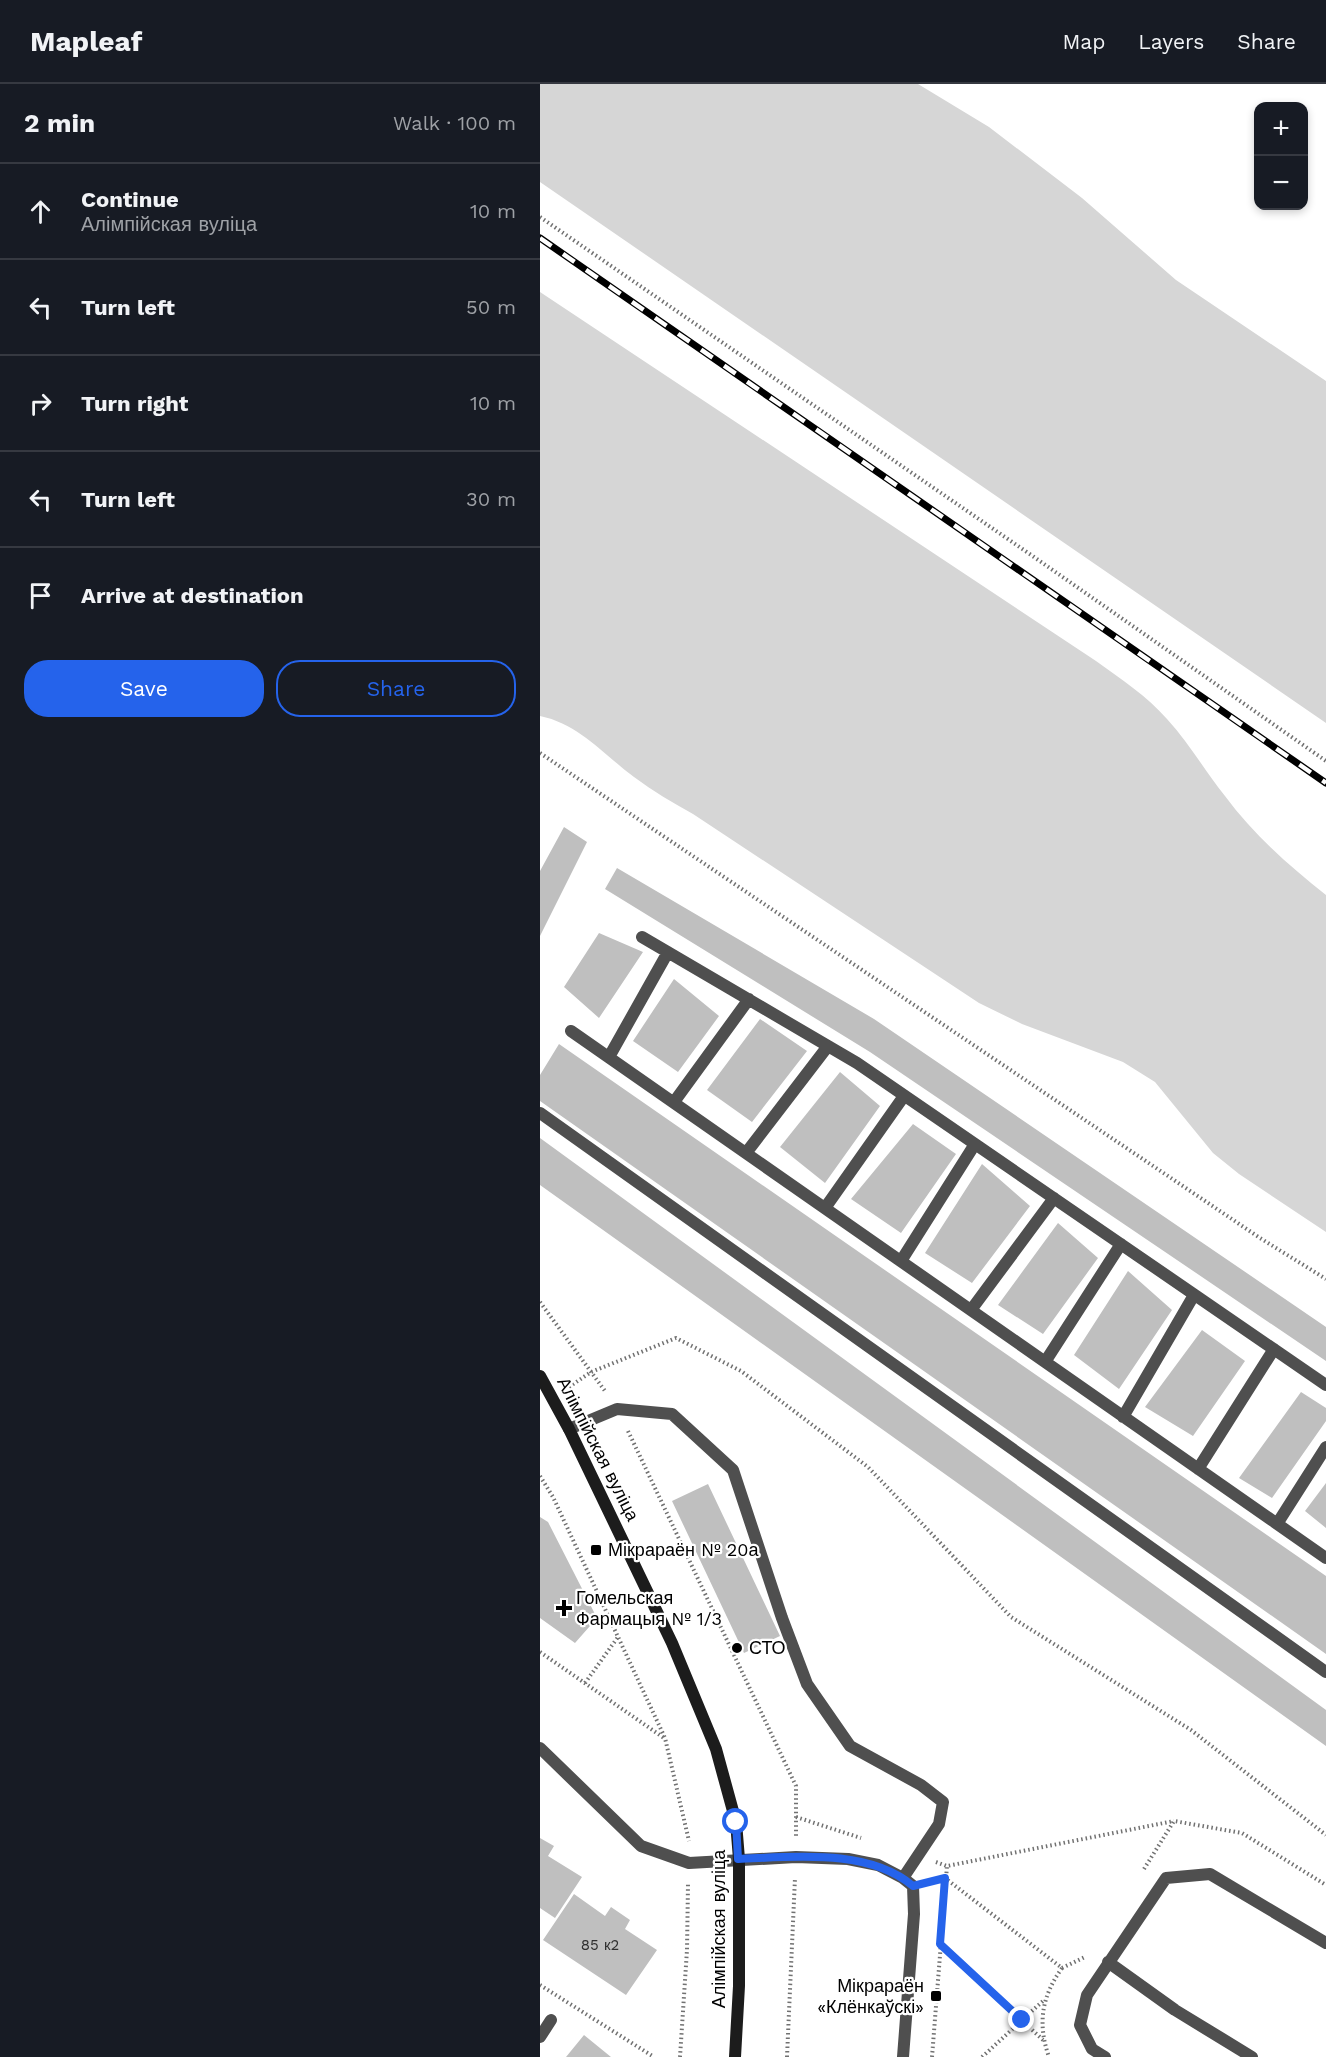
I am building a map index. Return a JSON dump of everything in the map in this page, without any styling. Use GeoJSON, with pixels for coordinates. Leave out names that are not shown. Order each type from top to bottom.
{"type":"FeatureCollection","features":[{"type":"Feature","properties":{"kind":"street","name":"Алімпійская вуліца"},"geometry":{"type":"LineString","coordinates":[[540,1376],[569,1428],[672,1643],[716,1749],[736,1822],[739,1986],[735,2057]]}},
{"type":"Feature","properties":{"kind":"lane"},"geometry":{"type":"LineString","coordinates":[[642,937],[828,1046],[1326,1385]]}},
{"type":"Feature","properties":{"kind":"lane"},"geometry":{"type":"LineString","coordinates":[[609,1057],[668,951]]}},
{"type":"Feature","properties":{"kind":"lane"},"geometry":{"type":"LineString","coordinates":[[674,1102],[749,999]]}},
{"type":"Feature","properties":{"kind":"lane"},"geometry":{"type":"LineString","coordinates":[[572,1031],[1326,1558]]}},
{"type":"Feature","properties":{"kind":"lane"},"geometry":{"type":"LineString","coordinates":[[746,1153],[828,1046]]}},
{"type":"Feature","properties":{"kind":"lane"},"geometry":{"type":"LineString","coordinates":[[825,1208],[904,1096]]}},
{"type":"Feature","properties":{"kind":"lane"},"geometry":{"type":"LineString","coordinates":[[540,1113],[1326,1672]]}},
{"type":"Feature","properties":{"kind":"lane"},"geometry":{"type":"LineString","coordinates":[[901,1261],[975,1144]]}},
{"type":"Feature","properties":{"kind":"lane"},"geometry":{"type":"LineString","coordinates":[[971,1310],[1054,1198]]}},
{"type":"Feature","properties":{"kind":"lane"},"geometry":{"type":"LineString","coordinates":[[1045,1362],[1121,1245]]}},
{"type":"Feature","properties":{"kind":"lane"},"geometry":{"type":"LineString","coordinates":[[1123,1416],[1194,1294]]}},
{"type":"Feature","properties":{"kind":"lane"},"geometry":{"type":"LineString","coordinates":[[1198,1469],[1274,1349]]}},
{"type":"Feature","properties":{"kind":"lane"},"geometry":{"type":"LineString","coordinates":[[569,1428],[617,1409],[672,1414],[733,1470],[782,1618],[807,1684],[850,1746],[921,1785],[943,1802],[939,1824],[918,1856],[908,1882],[914,1914],[903,2057]]}},
{"type":"Feature","properties":{"kind":"lane"},"geometry":{"type":"LineString","coordinates":[[1277,1524],[1326,1447]]}},
{"type":"Feature","properties":{"kind":"lane"},"geometry":{"type":"LineString","coordinates":[[540,1748],[641,1846],[689,1863],[795,1857],[848,1859],[878,1865],[908,1882]]}},
{"type":"Feature","properties":{"kind":"lane"},"geometry":{"type":"LineString","coordinates":[[1105,2057],[1092,2049],[1080,2025],[1087,1995],[1166,1878],[1210,1874],[1326,1943]]}},
{"type":"Feature","properties":{"kind":"lane"},"geometry":{"type":"LineString","coordinates":[[1108,1962],[1175,2010],[1252,2057]]}},
{"type":"Feature","properties":{"kind":"lane"},"geometry":{"type":"LineString","coordinates":[[540,2037],[551,2020]]}},
{"type":"Feature","properties":{"kind":"path"},"geometry":{"type":"LineString","coordinates":[[540,217],[1326,761]]}},
{"type":"Feature","properties":{"kind":"path"},"geometry":{"type":"LineString","coordinates":[[540,753],[1250,1231],[1326,1279]]}},
{"type":"Feature","properties":{"kind":"path"},"geometry":{"type":"LineString","coordinates":[[540,1302],[617,1409],[796,1786],[796,1843]]}},
{"type":"Feature","properties":{"kind":"path"},"geometry":{"type":"LineString","coordinates":[[591,1372],[676,1338],[741,1371],[868,1467],[1011,1617],[1191,1730],[1326,1835]]}},
{"type":"Feature","properties":{"kind":"path"},"geometry":{"type":"LineString","coordinates":[[540,1476],[553,1497],[665,1738],[689,1843],[687,1950],[680,2057]]}},
{"type":"Feature","properties":{"kind":"path"},"geometry":{"type":"LineString","coordinates":[[585,1683],[618,1637]]}},
{"type":"Feature","properties":{"kind":"path"},"geometry":{"type":"LineString","coordinates":[[540,1652],[665,1738]]}},
{"type":"Feature","properties":{"kind":"path"},"geometry":{"type":"LineString","coordinates":[[796,1817],[862,1838]]}},
{"type":"Feature","properties":{"kind":"path"},"geometry":{"type":"LineString","coordinates":[[918,1856],[946,1866],[1174,1821]]}},
{"type":"Feature","properties":{"kind":"path"},"geometry":{"type":"LineString","coordinates":[[932,2057],[946,1866]]}},
{"type":"Feature","properties":{"kind":"path"},"geometry":{"type":"LineString","coordinates":[[787,2057],[795,1870]]}},
{"type":"Feature","properties":{"kind":"path"},"geometry":{"type":"LineString","coordinates":[[908,1882],[945,1878],[1062,1968],[1052,1982],[1044,2000],[1043,2041],[1049,2057]]}},
{"type":"Feature","properties":{"kind":"path"},"geometry":{"type":"LineString","coordinates":[[940,1944],[1043,2041]]}},
{"type":"Feature","properties":{"kind":"path"},"geometry":{"type":"LineString","coordinates":[[540,1985],[654,2057]]}},
{"type":"Feature","properties":{"kind":"path"},"geometry":{"type":"LineString","coordinates":[[982,2057],[1044,2000]]}},
{"type":"Feature","properties":{"kind":"shaded area"},"geometry":{"type":"Polygon","coordinates":[[[540,84],[918,84],[989,127],[1082,198],[1176,280],[1326,381],[1326,723],[540,182],[540,84]]]}},
{"type":"Feature","properties":{"kind":"shaded area"},"geometry":{"type":"Polygon","coordinates":[[[540,292],[1096,661],[1133,688],[1175,728],[1247,823],[1285,861],[1326,895],[1326,1232],[1239,1174],[1213,1153],[1155,1082],[1123,1062],[1022,1024],[979,1003],[693,814],[648,787],[579,733],[554,720],[540,716],[540,292]]]}},
{"type":"Feature","properties":{"kind":"building"},"geometry":{"type":"Polygon","coordinates":[[[564,827],[587,842],[540,936],[540,871],[564,827]]]}},
{"type":"Feature","properties":{"kind":"building"},"geometry":{"type":"Polygon","coordinates":[[[617,868],[874,1019],[1326,1327],[1326,1361],[870,1052],[605,889],[617,868]]]}},
{"type":"Feature","properties":{"kind":"building"},"geometry":{"type":"Polygon","coordinates":[[[599,933],[643,952],[599,1018],[564,987],[599,933]]]}},
{"type":"Feature","properties":{"kind":"building"},"geometry":{"type":"Polygon","coordinates":[[[674,979],[719,1016],[678,1072],[633,1041],[674,979]]]}},
{"type":"Feature","properties":{"kind":"building"},"geometry":{"type":"Polygon","coordinates":[[[760,1019],[807,1051],[752,1122],[707,1090],[760,1019]]]}},
{"type":"Feature","properties":{"kind":"building"},"geometry":{"type":"Polygon","coordinates":[[[559,1044],[1326,1576],[1326,1654],[540,1101],[540,1075],[559,1044]]]}},
{"type":"Feature","properties":{"kind":"building"},"geometry":{"type":"Polygon","coordinates":[[[840,1072],[880,1106],[825,1183],[780,1147],[840,1072]]]}},
{"type":"Feature","properties":{"kind":"building"},"geometry":{"type":"Polygon","coordinates":[[[913,1124],[956,1154],[901,1233],[851,1199],[913,1124]]]}},
{"type":"Feature","properties":{"kind":"building"},"geometry":{"type":"Polygon","coordinates":[[[540,1138],[1326,1710],[1326,1746],[540,1185],[540,1138]]]}},
{"type":"Feature","properties":{"kind":"building"},"geometry":{"type":"Polygon","coordinates":[[[982,1164],[1030,1206],[972,1283],[925,1253],[982,1164]]]}},
{"type":"Feature","properties":{"kind":"building"},"geometry":{"type":"Polygon","coordinates":[[[1058,1223],[1098,1258],[1043,1334],[998,1305],[1058,1223]]]}},
{"type":"Feature","properties":{"kind":"building"},"geometry":{"type":"Polygon","coordinates":[[[1128,1271],[1172,1310],[1119,1389],[1074,1355],[1128,1271]]]}},
{"type":"Feature","properties":{"kind":"building"},"geometry":{"type":"Polygon","coordinates":[[[1202,1330],[1245,1361],[1193,1436],[1145,1407],[1202,1330]]]}},
{"type":"Feature","properties":{"kind":"building"},"geometry":{"type":"Polygon","coordinates":[[[1301,1392],[1326,1408],[1326,1421],[1272,1498],[1239,1478],[1301,1392]]]}},
{"type":"Feature","properties":{"kind":"building"},"geometry":{"type":"Polygon","coordinates":[[[1326,1483],[1326,1528],[1305,1511],[1326,1483]]]}},
{"type":"Feature","properties":{"kind":"building"},"geometry":{"type":"Polygon","coordinates":[[[708,1484],[780,1636],[744,1653],[672,1501],[708,1484]]]}},
{"type":"Feature","properties":{"kind":"building"},"geometry":{"type":"Polygon","coordinates":[[[540,1517],[548,1522],[597,1618],[575,1643],[540,1618],[540,1517]]]}},
{"type":"Feature","properties":{"kind":"building"},"geometry":{"type":"Polygon","coordinates":[[[540,1838],[554,1846],[548,1856],[582,1877],[555,1918],[540,1908],[540,1838]]]}},
{"type":"Feature","properties":{"kind":"building"},"geometry":{"type":"Polygon","coordinates":[[[574,1894],[605,1916],[611,1907],[630,1920],[625,1929],[657,1950],[626,1995],[543,1940],[574,1894]]]}},
{"type":"Feature","properties":{"kind":"building"},"geometry":{"type":"Polygon","coordinates":[[[584,2035],[611,2057],[566,2057],[584,2035]]]}},
{"type":"Feature","properties":{"kind":"railway"},"geometry":{"type":"LineString","coordinates":[[540,238],[1326,783]]}},
{"type":"Feature","properties":{"kind":"place","name":"Мікрараён № 20а"},"geometry":{"type":"Point","coordinates":[596,1550]}},
{"type":"Feature","properties":{"kind":"place","name":"Гомельская Фармацыя № 1/3"},"geometry":{"type":"Point","coordinates":[564,1608]}},
{"type":"Feature","properties":{"kind":"place","name":"СТО"},"geometry":{"type":"Point","coordinates":[737,1648]}},
{"type":"Feature","properties":{"kind":"place","name":"Мікрараён «Клёнкаўскі»"},"geometry":{"type":"Point","coordinates":[936,1996]}},
{"type":"Feature","properties":{"kind":"route"},"geometry":{"type":"LineString","coordinates":[[736,1822],[738,1859],[795,1857],[848,1859],[878,1865],[913,1886],[945,1878],[940,1944],[1022,2020]]}}]}
